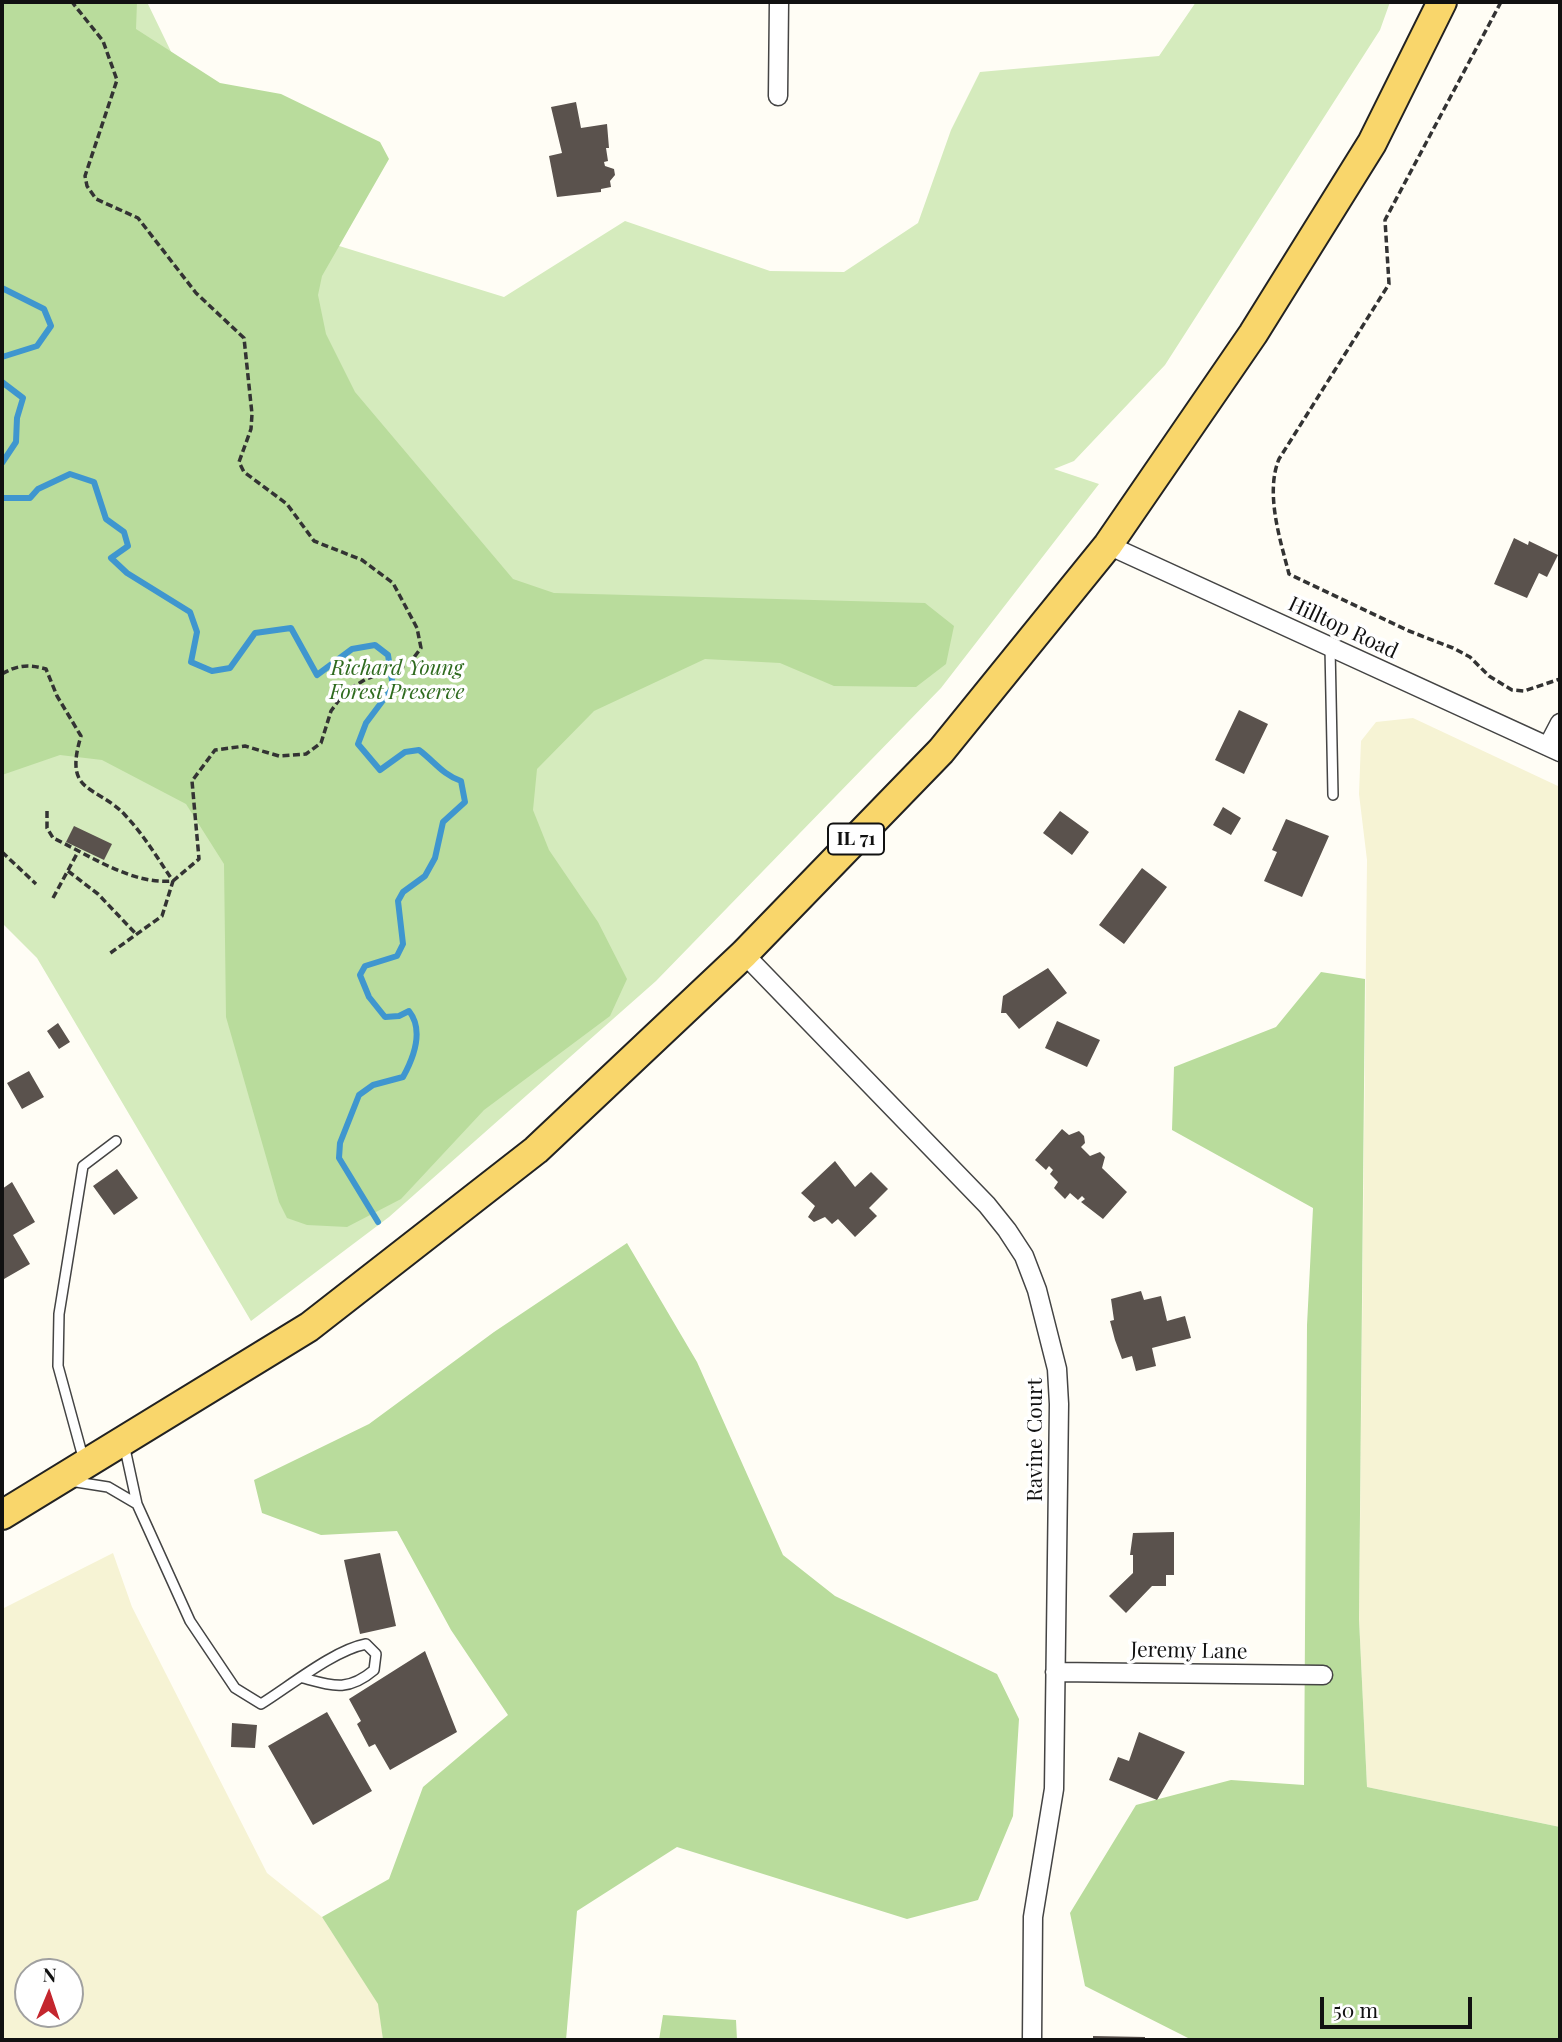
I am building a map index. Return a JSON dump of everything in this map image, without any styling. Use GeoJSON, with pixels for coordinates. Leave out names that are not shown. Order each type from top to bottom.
{"type":"FeatureCollection","features":[{"type":"Feature","properties":{"kind":"main road","name":"IL 71"},"geometry":{"type":"LineString","coordinates":[[2,1515],[309,1327],[536,1150],[744,954],[941,751],[1108,545],[1253,334],[1365,154],[1443,2]]}},
{"type":"Feature","properties":{"kind":"street"},"geometry":{"type":"LineString","coordinates":[[778,96],[779,2]]}},
{"type":"Feature","properties":{"kind":"street","name":"Hilltop Road"},"geometry":{"type":"LineString","coordinates":[[1108,545],[1554,749]]}},
{"type":"Feature","properties":{"kind":"street"},"geometry":{"type":"LineString","coordinates":[[1554,749],[1560,723]]}},
{"type":"Feature","properties":{"kind":"street","name":"Ravine Court"},"geometry":{"type":"LineString","coordinates":[[744,954],[988,1205],[1024,1256],[1037,1290],[1057,1369],[1055,1672],[1054,1789],[1033,1917],[1032,2040]]}},
{"type":"Feature","properties":{"kind":"street","name":"Jeremy Lane"},"geometry":{"type":"LineString","coordinates":[[1055,1672],[1323,1675]]}},
{"type":"Feature","properties":{"kind":"lane"},"geometry":{"type":"LineString","coordinates":[[1330,647],[1333,795]]}},
{"type":"Feature","properties":{"kind":"lane"},"geometry":{"type":"LineString","coordinates":[[85,1466],[58,1366],[59,1314],[83,1166],[116,1141]]}},
{"type":"Feature","properties":{"kind":"lane"},"geometry":{"type":"LineString","coordinates":[[124,1441],[137,1504],[190,1621],[235,1688],[261,1704],[353,1647],[366,1644],[376,1654],[374,1670],[363,1680],[338,1688],[303,1678]]}},
{"type":"Feature","properties":{"kind":"lane"},"geometry":{"type":"LineString","coordinates":[[61,1481],[108,1488],[137,1504]]}},
{"type":"Feature","properties":{"kind":"path"},"geometry":{"type":"LineString","coordinates":[[72,2],[103,41],[117,80],[85,176],[87,186],[96,199],[138,218],[196,293],[244,338],[252,414],[251,429],[239,462],[244,472],[287,504],[314,541],[362,560],[393,583],[419,638],[421,648],[409,664],[371,677],[345,692],[331,711],[321,743],[306,754],[279,756],[246,746],[215,750],[192,781],[198,859],[173,881],[162,916],[109,954]]}},
{"type":"Feature","properties":{"kind":"path"},"geometry":{"type":"LineString","coordinates":[[1501,2],[1385,220],[1389,284],[1279,459],[1273,479],[1274,496],[1289,574],[1409,631],[1453,648],[1470,657],[1489,676],[1512,690],[1524,691],[1560,679]]}},
{"type":"Feature","properties":{"kind":"path"},"geometry":{"type":"LineString","coordinates":[[2,674],[14,667],[32,664],[46,669],[57,696],[80,736],[75,757],[78,774],[88,791],[110,802],[123,813],[173,881]]}},
{"type":"Feature","properties":{"kind":"path"},"geometry":{"type":"LineString","coordinates":[[47,811],[47,828],[53,838],[149,881],[173,881]]}},
{"type":"Feature","properties":{"kind":"path"},"geometry":{"type":"LineString","coordinates":[[52,898],[79,850]]}},
{"type":"Feature","properties":{"kind":"path"},"geometry":{"type":"LineString","coordinates":[[2,852],[36,884]]}},
{"type":"Feature","properties":{"kind":"path"},"geometry":{"type":"LineString","coordinates":[[68,871],[98,894],[137,935]]}},
{"type":"Feature","properties":{"kind":"shaded area"},"geometry":{"type":"Polygon","coordinates":[[[1413,718],[1560,787],[1560,1827],[1367,1787],[1359,1619],[1367,860],[1359,794],[1361,741],[1376,722],[1413,718]]]}},
{"type":"Feature","properties":{"kind":"shaded area"},"geometry":{"type":"Polygon","coordinates":[[[113,1553],[132,1607],[267,1873],[322,1917],[379,2004],[383,2040],[2,2040],[2,1609],[113,1553]]]}},
{"type":"Feature","properties":{"kind":"green space","name":"Richard Young Forest Preserve"},"geometry":{"type":"Polygon","coordinates":[[[2,2],[147,2],[252,219],[504,297],[625,221],[770,271],[844,272],[918,223],[951,130],[980,72],[1159,56],[1196,2],[1390,2],[1380,30],[1165,365],[1074,461],[1054,469],[1099,484],[941,688],[656,981],[389,1217],[251,1321],[37,958],[2,923],[2,2]]]}},
{"type":"Feature","properties":{"kind":"green space"},"geometry":{"type":"Polygon","coordinates":[[[2,2],[137,2],[136,29],[220,83],[281,94],[380,142],[389,159],[322,276],[318,295],[326,334],[355,392],[513,579],[554,593],[925,603],[954,626],[946,664],[916,687],[834,686],[780,663],[705,659],[594,711],[537,769],[533,810],[549,850],[598,922],[627,979],[610,1016],[484,1110],[401,1199],[347,1227],[307,1225],[287,1218],[279,1202],[226,1017],[224,864],[186,804],[102,760],[60,755],[2,775],[2,2]]]}},
{"type":"Feature","properties":{"kind":"green space"},"geometry":{"type":"Polygon","coordinates":[[[1321,972],[1365,979],[1359,1619],[1367,1787],[1560,1827],[1560,2040],[1192,2040],[1085,1986],[1070,1913],[1136,1805],[1231,1780],[1304,1785],[1307,1325],[1313,1208],[1172,1130],[1174,1067],[1276,1027],[1321,972]]]}},
{"type":"Feature","properties":{"kind":"green space"},"geometry":{"type":"Polygon","coordinates":[[[627,1243],[697,1362],[783,1555],[835,1596],[997,1674],[1019,1719],[1013,1816],[978,1900],[907,1919],[677,1847],[577,1911],[566,2040],[383,2040],[378,2004],[322,1917],[389,1879],[423,1787],[508,1715],[451,1630],[397,1531],[321,1535],[262,1513],[254,1480],[369,1424],[494,1332],[627,1243]]]}},
{"type":"Feature","properties":{"kind":"green space"},"geometry":{"type":"Polygon","coordinates":[[[663,2015],[736,2020],[737,2040],[659,2040],[663,2015]]]}},
{"type":"Feature","properties":{"kind":"building"},"geometry":{"type":"Polygon","coordinates":[[[576,102],[581,128],[607,124],[608,161],[604,162],[605,166],[614,169],[615,175],[610,181],[611,187],[601,189],[601,192],[557,197],[549,156],[562,153],[551,107],[576,102]]]}},
{"type":"Feature","properties":{"kind":"building"},"geometry":{"type":"Polygon","coordinates":[[[1514,538],[1528,545],[1529,541],[1558,555],[1547,577],[1539,573],[1527,598],[1494,584],[1514,538]]]}},
{"type":"Feature","properties":{"kind":"building"},"geometry":{"type":"Polygon","coordinates":[[[1239,710],[1268,724],[1244,774],[1215,760],[1239,710]]]}},
{"type":"Feature","properties":{"kind":"building"},"geometry":{"type":"Polygon","coordinates":[[[1223,807],[1241,818],[1231,835],[1213,825],[1223,807]]]}},
{"type":"Feature","properties":{"kind":"building"},"geometry":{"type":"Polygon","coordinates":[[[1060,811],[1089,832],[1072,855],[1043,833],[1060,811]]]}},
{"type":"Feature","properties":{"kind":"building"},"geometry":{"type":"Polygon","coordinates":[[[1286,819],[1329,836],[1302,897],[1264,881],[1277,852],[1272,850],[1286,819]]]}},
{"type":"Feature","properties":{"kind":"building"},"geometry":{"type":"Polygon","coordinates":[[[74,826],[112,844],[104,860],[66,842],[74,826]]]}},
{"type":"Feature","properties":{"kind":"building"},"geometry":{"type":"Polygon","coordinates":[[[1142,868],[1167,887],[1124,944],[1099,925],[1142,868]]]}},
{"type":"Feature","properties":{"kind":"building"},"geometry":{"type":"Polygon","coordinates":[[[1048,968],[1067,993],[1019,1029],[1006,1013],[1001,1013],[1003,996],[1048,968]]]}},
{"type":"Feature","properties":{"kind":"building"},"geometry":{"type":"Polygon","coordinates":[[[1057,1021],[1100,1040],[1087,1067],[1045,1048],[1057,1021]]]}},
{"type":"Feature","properties":{"kind":"building"},"geometry":{"type":"Polygon","coordinates":[[[58,1023],[70,1042],[59,1049],[47,1031],[58,1023]]]}},
{"type":"Feature","properties":{"kind":"building"},"geometry":{"type":"Polygon","coordinates":[[[29,1071],[44,1097],[22,1109],[7,1083],[29,1071]]]}},
{"type":"Feature","properties":{"kind":"building"},"geometry":{"type":"Polygon","coordinates":[[[1062,1129],[1069,1135],[1079,1131],[1084,1136],[1085,1143],[1081,1147],[1090,1156],[1100,1152],[1105,1157],[1102,1168],[1127,1192],[1103,1219],[1081,1202],[1085,1199],[1082,1196],[1078,1200],[1070,1193],[1065,1199],[1054,1188],[1058,1182],[1050,1174],[1053,1170],[1049,1166],[1046,1170],[1035,1160],[1062,1129]]]}},
{"type":"Feature","properties":{"kind":"building"},"geometry":{"type":"Polygon","coordinates":[[[835,1161],[855,1187],[871,1172],[888,1189],[869,1208],[877,1216],[855,1237],[838,1219],[832,1224],[825,1217],[814,1222],[808,1217],[815,1206],[801,1193],[835,1161]]]}},
{"type":"Feature","properties":{"kind":"building"},"geometry":{"type":"Polygon","coordinates":[[[117,1169],[138,1198],[114,1215],[93,1186],[117,1169]]]}},
{"type":"Feature","properties":{"kind":"building"},"geometry":{"type":"Polygon","coordinates":[[[12,1182],[35,1222],[13,1235],[30,1264],[4,1279],[2,1189],[12,1182]]]}},
{"type":"Feature","properties":{"kind":"building"},"geometry":{"type":"Polygon","coordinates":[[[1141,1291],[1144,1300],[1161,1296],[1167,1321],[1185,1316],[1191,1338],[1152,1348],[1156,1366],[1136,1371],[1132,1356],[1122,1359],[1115,1340],[1110,1321],[1114,1320],[1111,1299],[1141,1291]]]}},
{"type":"Feature","properties":{"kind":"building"},"geometry":{"type":"Polygon","coordinates":[[[1174,1532],[1174,1575],[1166,1575],[1166,1586],[1152,1586],[1126,1613],[1109,1596],[1133,1573],[1133,1555],[1130,1555],[1133,1533],[1174,1532]]]}},
{"type":"Feature","properties":{"kind":"building"},"geometry":{"type":"Polygon","coordinates":[[[380,1553],[396,1626],[360,1634],[344,1560],[380,1553]]]}},
{"type":"Feature","properties":{"kind":"building"},"geometry":{"type":"Polygon","coordinates":[[[425,1651],[457,1732],[390,1770],[375,1744],[369,1747],[357,1724],[361,1721],[349,1699],[425,1651]]]}},
{"type":"Feature","properties":{"kind":"building"},"geometry":{"type":"Polygon","coordinates":[[[327,1712],[372,1791],[313,1825],[268,1746],[327,1712]]]}},
{"type":"Feature","properties":{"kind":"building"},"geometry":{"type":"Polygon","coordinates":[[[232,1723],[257,1725],[255,1748],[231,1747],[232,1723]]]}},
{"type":"Feature","properties":{"kind":"building"},"geometry":{"type":"Polygon","coordinates":[[[1139,1732],[1185,1752],[1157,1800],[1109,1780],[1118,1757],[1129,1761],[1139,1732]]]}},
{"type":"Feature","properties":{"kind":"building"},"geometry":{"type":"Polygon","coordinates":[[[1093,2036],[1145,2037],[1145,2040],[1093,2040],[1093,2036]]]}},
{"type":"Feature","properties":{"kind":"waterway"},"geometry":{"type":"LineString","coordinates":[[2,288],[44,309],[51,326],[37,346],[2,357]]}},
{"type":"Feature","properties":{"kind":"waterway"},"geometry":{"type":"LineString","coordinates":[[2,382],[23,398],[17,418],[16,442],[2,463]]}},
{"type":"Feature","properties":{"kind":"waterway"},"geometry":{"type":"LineString","coordinates":[[2,498],[30,498],[38,489],[70,474],[94,482],[106,519],[124,532],[128,546],[111,558],[127,573],[190,612],[197,632],[191,662],[212,671],[230,668],[255,633],[291,628],[317,675],[352,649],[375,645],[388,655],[393,687],[366,723],[358,744],[380,770],[405,752],[419,750],[461,781],[465,802],[443,822],[435,858],[425,876],[403,892],[398,901],[403,944],[397,956],[365,966],[360,975],[369,997],[385,1017],[399,1016],[409,1011],[414,1018],[417,1035],[414,1052],[403,1077],[373,1085],[359,1095],[340,1143],[339,1158],[378,1222]]}}]}
